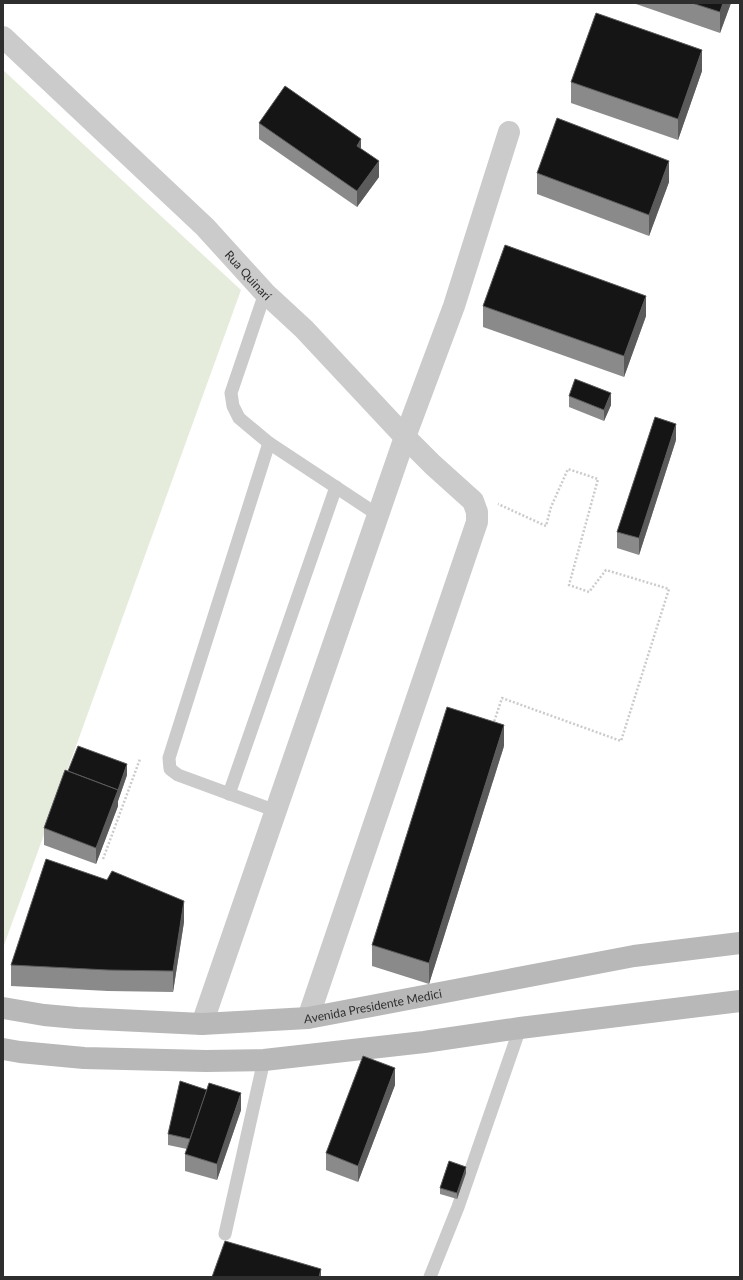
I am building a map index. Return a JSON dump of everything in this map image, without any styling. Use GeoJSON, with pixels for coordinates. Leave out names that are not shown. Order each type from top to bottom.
{"type":"FeatureCollection","features":[{"type":"Feature","properties":{"kind":"street","name":"Rua Quinarí"},"geometry":{"type":"LineString","coordinates":[[3,37],[205,227],[265,293],[304,329],[405,437],[473,501],[477,512],[477,522]]}},
{"type":"Feature","properties":{"kind":"street"},"geometry":{"type":"LineString","coordinates":[[202,1024],[405,437],[454,306],[509,132]]}},
{"type":"Feature","properties":{"kind":"street"},"geometry":{"type":"LineString","coordinates":[[308,1018],[477,522]]}},
{"type":"Feature","properties":{"kind":"street","name":"Avenida Presidente Medici"},"geometry":{"type":"LineString","coordinates":[[3,1008],[44,1015],[77,1018],[202,1024],[308,1018],[634,956],[740,943]]}},
{"type":"Feature","properties":{"kind":"street"},"geometry":{"type":"LineString","coordinates":[[3,1049],[84,1058],[206,1061],[264,1060],[424,1042],[520,1028],[740,1002]]}},
{"type":"Feature","properties":{"kind":"lane"},"geometry":{"type":"LineString","coordinates":[[265,293],[230,393],[239,418],[269,442],[378,515]]}},
{"type":"Feature","properties":{"kind":"lane"},"geometry":{"type":"LineString","coordinates":[[269,442],[169,758],[170,769],[178,775],[276,812]]}},
{"type":"Feature","properties":{"kind":"lane"},"geometry":{"type":"LineString","coordinates":[[229,794],[336,487]]}},
{"type":"Feature","properties":{"kind":"lane"},"geometry":{"type":"LineString","coordinates":[[430,1277],[464,1192],[520,1028]]}},
{"type":"Feature","properties":{"kind":"lane"},"geometry":{"type":"LineString","coordinates":[[225,1234],[264,1060]]}},
{"type":"Feature","properties":{"kind":"path"},"geometry":{"type":"LineString","coordinates":[[477,522],[498,504],[546,526],[551,507],[568,469],[598,479],[569,585],[589,592],[606,570],[669,589],[621,741],[502,698],[492,726]]}},
{"type":"Feature","properties":{"kind":"path"},"geometry":{"type":"LineString","coordinates":[[103,859],[140,759]]}},
{"type":"Feature","properties":{"kind":"green space"},"geometry":{"type":"Polygon","coordinates":[[[3,70],[241,290],[3,948],[3,70]]]}},
{"type":"Feature","properties":{"kind":"building"},"geometry":{"type":"Polygon","coordinates":[[[692,3],[723,3],[720,12],[692,3]]]}},
{"type":"Feature","properties":{"kind":"building"},"geometry":{"type":"Polygon","coordinates":[[[596,13],[702,50],[678,119],[571,82],[596,13]]]}},
{"type":"Feature","properties":{"kind":"building"},"geometry":{"type":"Polygon","coordinates":[[[285,86],[361,139],[357,146],[379,161],[357,191],[259,123],[285,86]]]}},
{"type":"Feature","properties":{"kind":"building"},"geometry":{"type":"Polygon","coordinates":[[[557,118],[669,161],[649,215],[537,173],[557,118]]]}},
{"type":"Feature","properties":{"kind":"building"},"geometry":{"type":"Polygon","coordinates":[[[505,245],[646,296],[624,356],[483,306],[505,245]]]}},
{"type":"Feature","properties":{"kind":"building"},"geometry":{"type":"Polygon","coordinates":[[[575,379],[611,393],[604,410],[569,396],[575,379]]]}},
{"type":"Feature","properties":{"kind":"building"},"geometry":{"type":"Polygon","coordinates":[[[655,417],[676,424],[639,538],[617,532],[655,417]]]}},
{"type":"Feature","properties":{"kind":"building"},"geometry":{"type":"Polygon","coordinates":[[[447,707],[504,725],[429,963],[372,945],[447,707]]]}},
{"type":"Feature","properties":{"kind":"building"},"geometry":{"type":"Polygon","coordinates":[[[78,746],[127,764],[118,790],[68,771],[78,746]]]}},
{"type":"Feature","properties":{"kind":"building"},"geometry":{"type":"Polygon","coordinates":[[[65,770],[118,790],[96,848],[44,828],[65,770]]]}},
{"type":"Feature","properties":{"kind":"building"},"geometry":{"type":"Polygon","coordinates":[[[46,859],[107,880],[112,871],[184,901],[173,971],[108,970],[11,965],[46,859]]]}},
{"type":"Feature","properties":{"kind":"building"},"geometry":{"type":"Polygon","coordinates":[[[363,1056],[395,1068],[358,1166],[326,1153],[363,1056]]]}},
{"type":"Feature","properties":{"kind":"building"},"geometry":{"type":"Polygon","coordinates":[[[180,1081],[207,1090],[190,1139],[168,1134],[180,1081]]]}},
{"type":"Feature","properties":{"kind":"building"},"geometry":{"type":"Polygon","coordinates":[[[209,1083],[241,1093],[217,1164],[185,1154],[209,1083]]]}},
{"type":"Feature","properties":{"kind":"building"},"geometry":{"type":"Polygon","coordinates":[[[449,1161],[466,1167],[457,1193],[440,1188],[449,1161]]]}},
{"type":"Feature","properties":{"kind":"building"},"geometry":{"type":"Polygon","coordinates":[[[225,1241],[321,1269],[319,1277],[212,1277],[225,1241]]]}}]}
